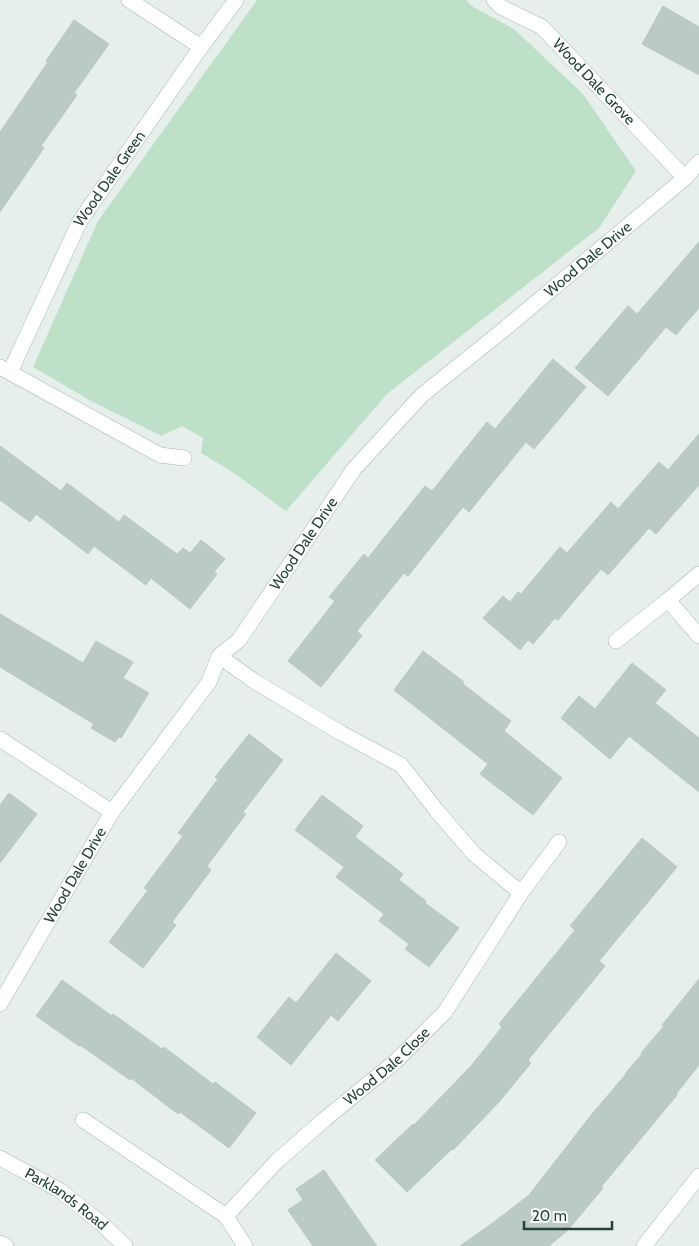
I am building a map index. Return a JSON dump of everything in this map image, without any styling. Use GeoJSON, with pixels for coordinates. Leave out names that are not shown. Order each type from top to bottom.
{"type":"FeatureCollection","features":[{"type":"Feature","properties":{"kind":"street"},"geometry":{"type":"LineString","coordinates":[[129,0],[201,46]]}},
{"type":"Feature","properties":{"kind":"street","name":"Wood Dale Green"},"geometry":{"type":"LineString","coordinates":[[184,458],[160,456],[5,370],[80,221],[201,46],[236,0]]}},
{"type":"Feature","properties":{"kind":"street","name":"Wood Dale Grove"},"geometry":{"type":"LineString","coordinates":[[494,0],[501,7],[542,27],[685,178]]}},
{"type":"Feature","properties":{"kind":"street","name":"Wood Dale Drive"},"geometry":{"type":"LineString","coordinates":[[0,1004],[112,812],[209,682],[219,656],[239,640],[354,469],[422,395],[502,331],[685,178],[699,162]]}},
{"type":"Feature","properties":{"kind":"street"},"geometry":{"type":"LineString","coordinates":[[616,641],[699,574]]}},
{"type":"Feature","properties":{"kind":"street"},"geometry":{"type":"LineString","coordinates":[[668,600],[699,636]]}},
{"type":"Feature","properties":{"kind":"street"},"geometry":{"type":"LineString","coordinates":[[219,656],[254,681],[341,733],[401,765],[437,812],[474,854],[521,893]]}},
{"type":"Feature","properties":{"kind":"street"},"geometry":{"type":"LineString","coordinates":[[0,739],[112,812]]}},
{"type":"Feature","properties":{"kind":"street","name":"Wood Dale Close"},"geometry":{"type":"LineString","coordinates":[[226,1216],[276,1162],[396,1061],[445,1012],[521,893],[560,842]]}},
{"type":"Feature","properties":{"kind":"street"},"geometry":{"type":"LineString","coordinates":[[82,1120],[226,1216],[245,1246]]}},
{"type":"Feature","properties":{"kind":"street","name":"Parklands Road"},"geometry":{"type":"LineString","coordinates":[[0,1158],[60,1190],[102,1224],[125,1246]]}},
{"type":"Feature","properties":{"kind":"street"},"geometry":{"type":"LineString","coordinates":[[644,1246],[699,1176]]}},
{"type":"Feature","properties":{"kind":"street"},"geometry":{"type":"LineString","coordinates":[[0,1243],[6,1246]]}},
{"type":"Feature","properties":{"kind":"green space"},"geometry":{"type":"Polygon","coordinates":[[[257,0],[466,0],[473,7],[514,29],[583,94],[636,171],[599,228],[387,394],[286,511],[231,471],[201,453],[203,438],[182,426],[161,436],[91,401],[33,367],[98,221],[257,0]]]}},
{"type":"Feature","properties":{"kind":"building"},"geometry":{"type":"Polygon","coordinates":[[[663,6],[699,27],[699,75],[642,44],[663,6]]]}},
{"type":"Feature","properties":{"kind":"building"},"geometry":{"type":"Polygon","coordinates":[[[74,20],[109,44],[74,93],[77,95],[41,146],[44,148],[0,212],[0,132],[74,20]]]}},
{"type":"Feature","properties":{"kind":"building"},"geometry":{"type":"Polygon","coordinates":[[[699,242],[699,308],[676,335],[666,327],[608,396],[575,368],[628,306],[637,314],[699,242]]]}},
{"type":"Feature","properties":{"kind":"building"},"geometry":{"type":"Polygon","coordinates":[[[553,359],[586,387],[534,449],[526,442],[469,512],[463,507],[408,576],[404,573],[357,631],[362,636],[321,687],[288,661],[335,601],[329,597],[364,554],[368,558],[425,486],[432,491],[487,422],[495,429],[553,359]]]}},
{"type":"Feature","properties":{"kind":"building"},"geometry":{"type":"Polygon","coordinates":[[[699,434],[699,485],[656,534],[649,528],[608,575],[601,569],[558,620],[555,618],[533,644],[528,640],[520,650],[483,618],[503,596],[510,602],[518,592],[521,594],[560,547],[567,553],[611,502],[618,509],[659,462],[668,470],[699,434]]]}},
{"type":"Feature","properties":{"kind":"building"},"geometry":{"type":"Polygon","coordinates":[[[0,446],[61,491],[67,483],[119,522],[124,515],[177,554],[183,548],[190,553],[201,540],[225,559],[214,572],[217,574],[190,609],[151,578],[146,585],[94,546],[88,554],[36,514],[30,522],[0,500],[0,446]]]}},
{"type":"Feature","properties":{"kind":"building"},"geometry":{"type":"Polygon","coordinates":[[[0,614],[83,663],[96,641],[133,662],[123,678],[149,693],[121,738],[119,737],[115,742],[91,728],[94,724],[0,667],[0,614]]]}},
{"type":"Feature","properties":{"kind":"building"},"geometry":{"type":"Polygon","coordinates":[[[423,651],[511,721],[504,731],[562,778],[533,815],[480,774],[488,764],[394,690],[423,651]]]}},
{"type":"Feature","properties":{"kind":"building"},"geometry":{"type":"Polygon","coordinates":[[[632,663],[666,690],[655,703],[699,738],[699,792],[629,736],[610,759],[561,718],[579,696],[595,709],[632,663]]]}},
{"type":"Feature","properties":{"kind":"building"},"geometry":{"type":"Polygon","coordinates":[[[249,734],[283,760],[243,812],[246,814],[207,866],[211,870],[172,922],[176,925],[143,968],[109,942],[148,890],[144,888],[183,836],[178,833],[218,779],[215,777],[249,734]]]}},
{"type":"Feature","properties":{"kind":"building"},"geometry":{"type":"Polygon","coordinates":[[[9,793],[37,814],[0,863],[0,805],[9,793]]]}},
{"type":"Feature","properties":{"kind":"building"},"geometry":{"type":"Polygon","coordinates":[[[322,795],[363,826],[355,837],[403,874],[399,880],[426,901],[425,903],[459,928],[429,967],[405,949],[409,944],[379,921],[384,914],[336,877],[344,867],[295,830],[322,795]]]}},
{"type":"Feature","properties":{"kind":"building"},"geometry":{"type":"Polygon","coordinates":[[[642,838],[677,867],[599,961],[605,966],[528,1060],[531,1063],[499,1102],[453,1150],[407,1192],[375,1160],[414,1125],[471,1066],[502,1027],[499,1024],[575,930],[570,926],[642,838]]]}},
{"type":"Feature","properties":{"kind":"building"},"geometry":{"type":"Polygon","coordinates":[[[336,953],[371,981],[338,1021],[331,1015],[291,1065],[257,1037],[289,997],[296,1003],[336,953]]]}},
{"type":"Feature","properties":{"kind":"building"},"geometry":{"type":"Polygon","coordinates":[[[699,979],[699,1065],[568,1230],[549,1246],[460,1246],[529,1195],[642,1054],[664,1026],[662,1025],[699,979]]]}},
{"type":"Feature","properties":{"kind":"building"},"geometry":{"type":"Polygon","coordinates":[[[62,980],[162,1049],[164,1047],[213,1084],[215,1082],[256,1113],[229,1148],[180,1112],[178,1114],[131,1078],[130,1080],[36,1016],[62,980]]]}},
{"type":"Feature","properties":{"kind":"building"},"geometry":{"type":"Polygon","coordinates":[[[324,1170],[377,1246],[313,1246],[288,1210],[303,1200],[296,1189],[324,1170]]]}}]}
